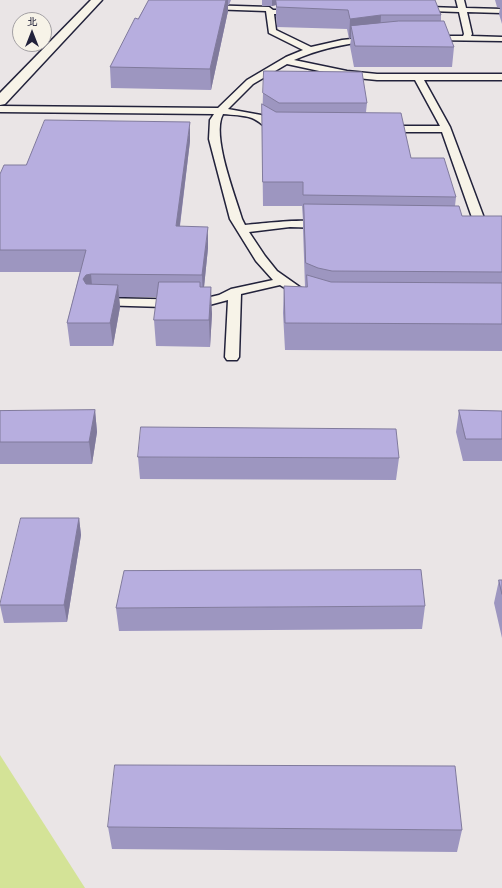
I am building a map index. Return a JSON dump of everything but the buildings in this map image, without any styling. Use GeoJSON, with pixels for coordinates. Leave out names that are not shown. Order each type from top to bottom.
{"type":"FeatureCollection","features":[{"type":"Feature","properties":{"kind":"street"},"geometry":{"type":"LineString","coordinates":[[0,101],[97,0]]}},
{"type":"Feature","properties":{"kind":"lane"},"geometry":{"type":"LineString","coordinates":[[262,0],[258,5],[269,10],[284,8],[291,3]]}},
{"type":"Feature","properties":{"kind":"lane"},"geometry":{"type":"LineString","coordinates":[[460,0],[468,34],[465,38]]}},
{"type":"Feature","properties":{"kind":"lane"},"geometry":{"type":"LineString","coordinates":[[198,7],[308,13]]}},
{"type":"Feature","properties":{"kind":"lane"},"geometry":{"type":"LineString","coordinates":[[269,10],[272,31],[310,50]]}},
{"type":"Feature","properties":{"kind":"lane"},"geometry":{"type":"LineString","coordinates":[[412,14],[422,10],[502,11]]}},
{"type":"Feature","properties":{"kind":"lane"},"geometry":{"type":"LineString","coordinates":[[425,38],[502,39]]}},
{"type":"Feature","properties":{"kind":"lane"},"geometry":{"type":"LineString","coordinates":[[323,301],[315,300],[282,281],[273,274],[260,258],[236,219],[214,139],[215,120],[220,111],[250,82],[286,61],[310,50],[342,42],[378,39]]}},
{"type":"Feature","properties":{"kind":"lane"},"geometry":{"type":"LineString","coordinates":[[286,61],[347,74],[377,77],[502,77]]}},
{"type":"Feature","properties":{"kind":"lane"},"geometry":{"type":"LineString","coordinates":[[419,78],[445,129],[481,226]]}},
{"type":"Feature","properties":{"kind":"lane"},"geometry":{"type":"LineString","coordinates":[[0,109],[220,111],[247,113],[259,117],[269,127],[276,130],[292,130]]}},
{"type":"Feature","properties":{"kind":"lane"},"geometry":{"type":"LineString","coordinates":[[376,129],[445,129]]}},
{"type":"Feature","properties":{"kind":"lane"},"geometry":{"type":"LineString","coordinates":[[242,229],[290,224],[338,225]]}},
{"type":"Feature","properties":{"kind":"lane"},"geometry":{"type":"LineString","coordinates":[[465,226],[495,227]]}},
{"type":"Feature","properties":{"kind":"lane"},"geometry":{"type":"LineString","coordinates":[[93,302],[198,304],[223,298],[235,292],[282,281]]}},
{"type":"Feature","properties":{"kind":"lane"},"geometry":{"type":"LineString","coordinates":[[232,357],[235,292]]}},
{"type":"Feature","properties":{"kind":"green space"},"geometry":{"type":"Polygon","coordinates":[[[0,755],[85,888],[0,888],[0,755]]]}}]}
